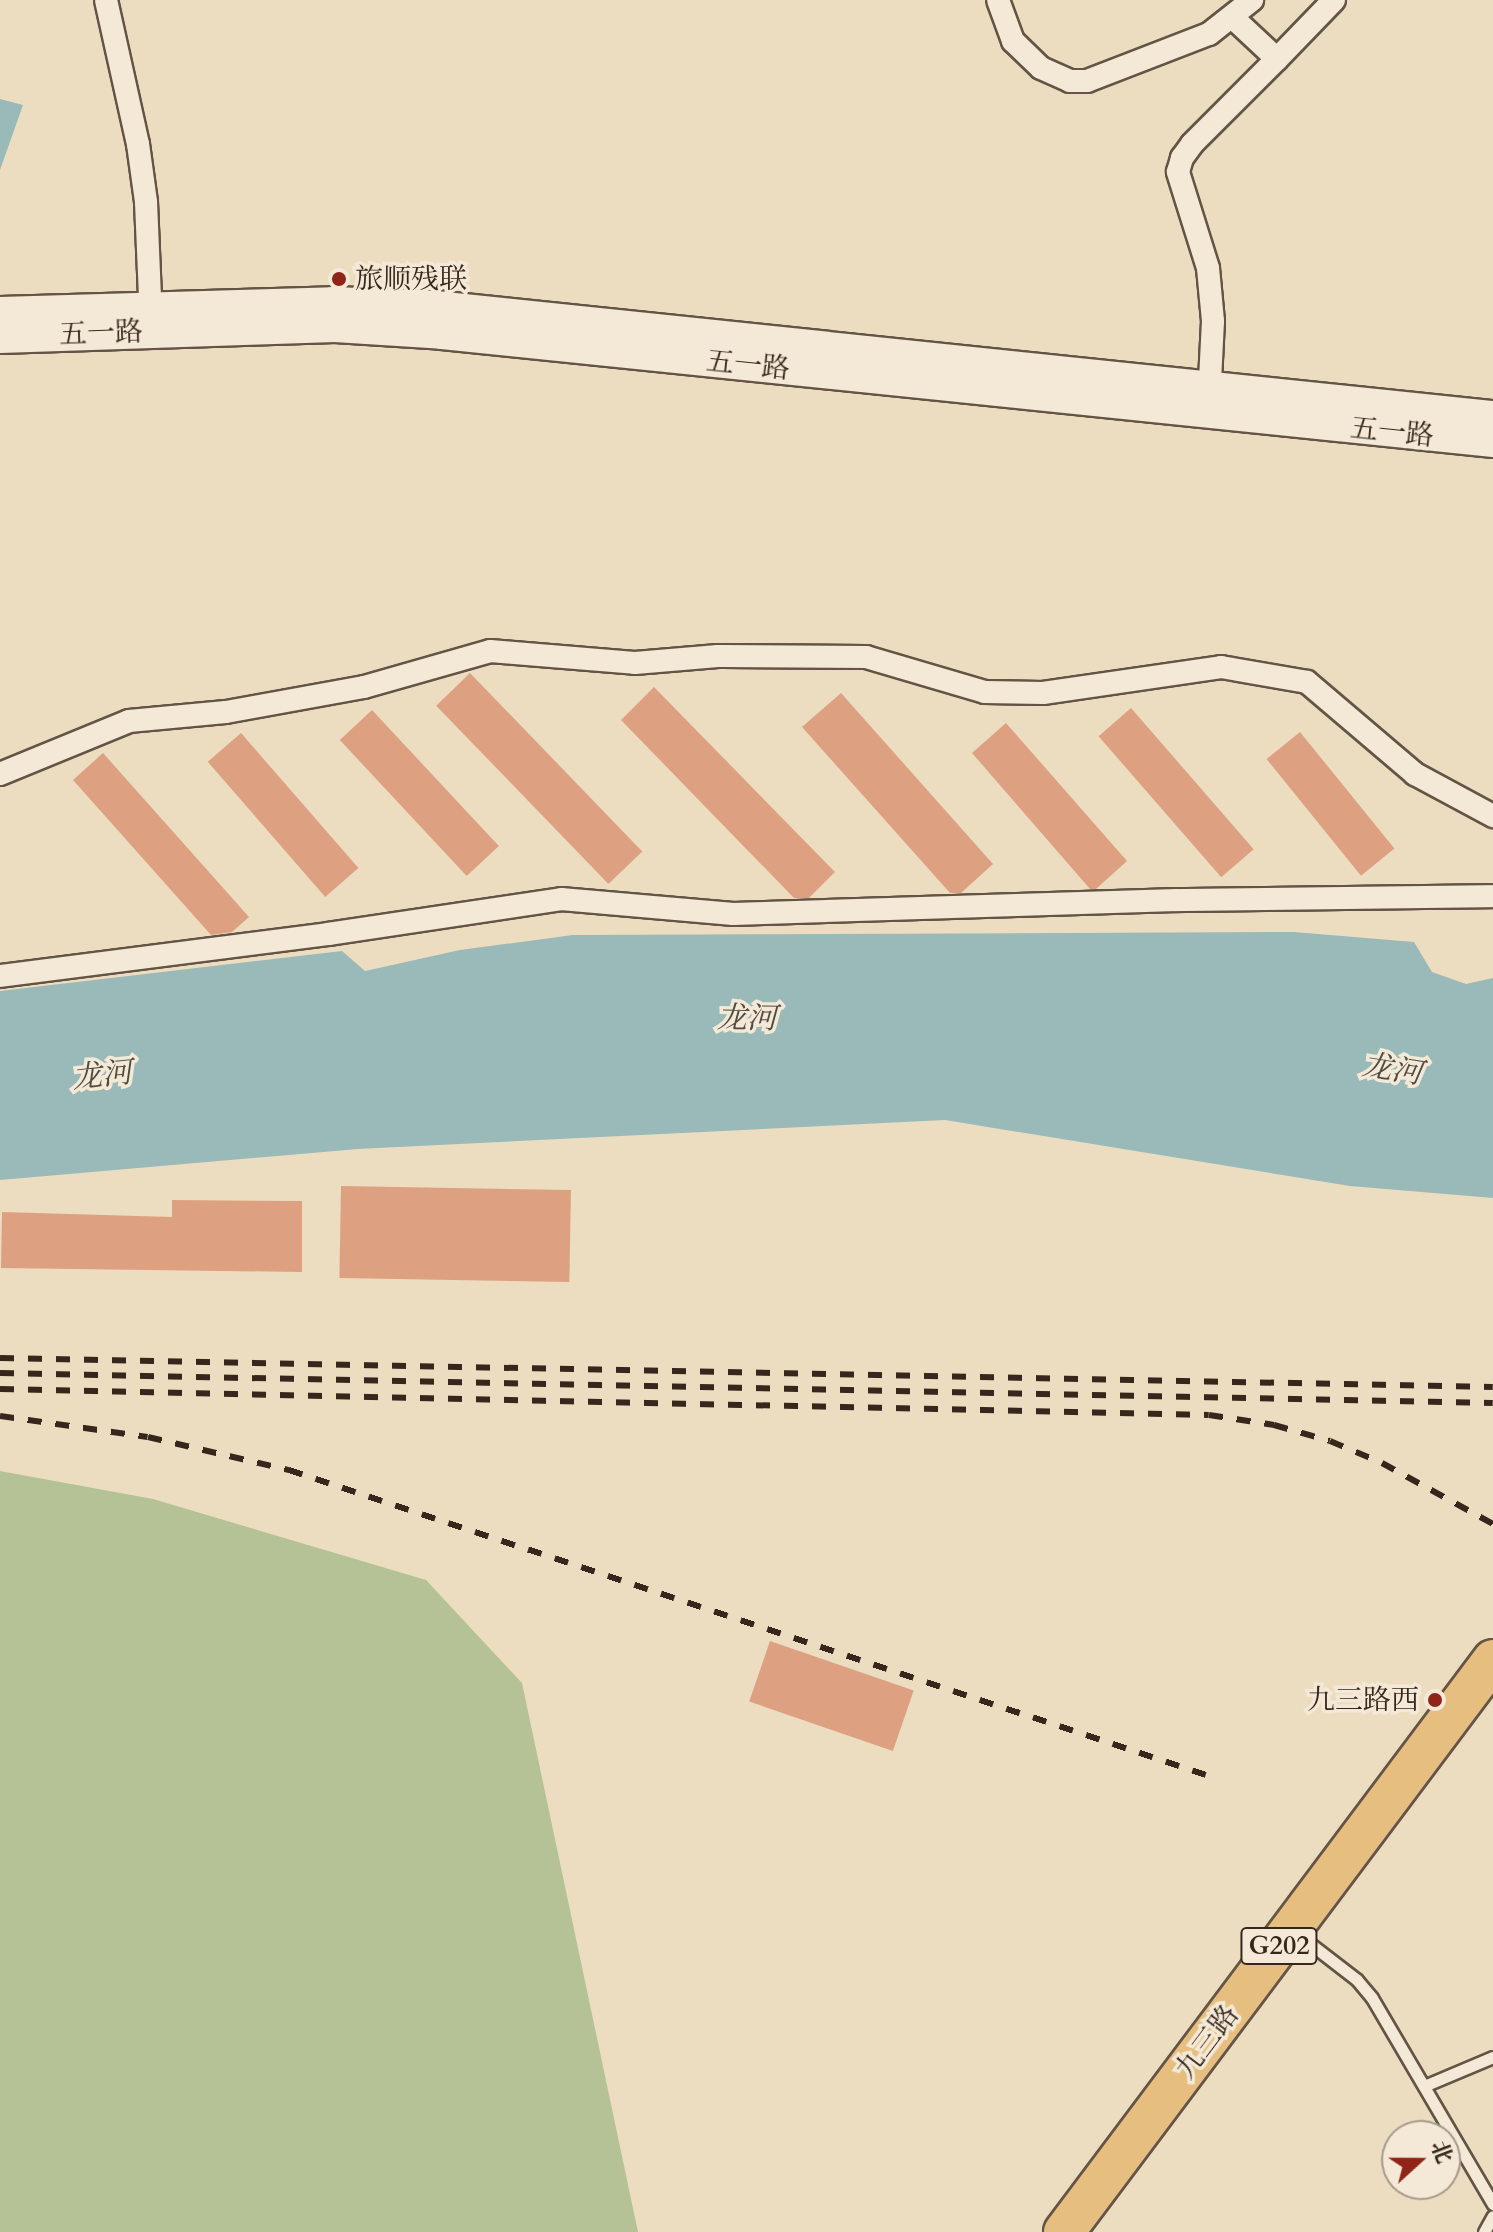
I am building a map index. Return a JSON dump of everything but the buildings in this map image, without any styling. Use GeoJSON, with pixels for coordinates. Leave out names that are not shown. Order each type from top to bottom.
{"type":"FeatureCollection","features":[{"type":"Feature","properties":{"kind":"highway","name":"九三路"},"geometry":{"type":"LineString","coordinates":[[1094,2232],[1493,1660]]}},
{"type":"Feature","properties":{"kind":"highway","name":"九三路"},"geometry":{"type":"LineString","coordinates":[[1064,2232],[1493,1699]]}},
{"type":"Feature","properties":{"kind":"main road","name":"五一路"},"geometry":{"type":"LineString","coordinates":[[0,312],[442,334],[1209,400],[1493,416]]}},
{"type":"Feature","properties":{"kind":"main road","name":"五一路"},"geometry":{"type":"LineString","coordinates":[[0,338],[150,319]]}},
{"type":"Feature","properties":{"kind":"main road","name":"五一路"},"geometry":{"type":"LineString","coordinates":[[1209,400],[1493,442]]}},
{"type":"Feature","properties":{"kind":"street"},"geometry":{"type":"LineString","coordinates":[[106,0],[138,144],[146,202],[150,319]]}},
{"type":"Feature","properties":{"kind":"street"},"geometry":{"type":"LineString","coordinates":[[998,0],[1013,41],[1041,68],[1070,81],[1087,81],[1209,34],[1252,0]]}},
{"type":"Feature","properties":{"kind":"street"},"geometry":{"type":"LineString","coordinates":[[1209,400],[1213,321],[1208,268],[1178,172],[1182,158],[1192,144],[1334,0]]}},
{"type":"Feature","properties":{"kind":"street"},"geometry":{"type":"LineString","coordinates":[[1233,18],[1277,59]]}},
{"type":"Feature","properties":{"kind":"street"},"geometry":{"type":"LineString","coordinates":[[0,774],[129,721],[226,712],[364,687],[490,651],[635,663],[718,656],[866,657],[985,692],[1043,693],[1221,667],[1307,682],[1415,774],[1493,816]]}},
{"type":"Feature","properties":{"kind":"street"},"geometry":{"type":"LineString","coordinates":[[0,976],[328,934],[561,899],[733,914],[1177,900],[1493,896]]}},
{"type":"Feature","properties":{"kind":"lane"},"geometry":{"type":"LineString","coordinates":[[1301,1937],[1357,1980],[1372,1998],[1493,2204]]}},
{"type":"Feature","properties":{"kind":"lane"},"geometry":{"type":"LineString","coordinates":[[1424,2086],[1493,2057]]}},
{"type":"Feature","properties":{"kind":"lane"},"geometry":{"type":"LineString","coordinates":[[1484,2232],[1493,2216]]}},
{"type":"Feature","properties":{"kind":"green space"},"geometry":{"type":"Polygon","coordinates":[[[0,1471],[153,1499],[426,1580],[522,1683],[638,2232],[0,2232],[0,1471]]]}},
{"type":"Feature","properties":{"kind":"water"},"geometry":{"type":"Polygon","coordinates":[[[0,99],[23,105],[0,170],[0,99]]]}},
{"type":"Feature","properties":{"kind":"water","name":"龙河"},"geometry":{"type":"Polygon","coordinates":[[[1294,932],[1414,942],[1432,972],[1466,984],[1493,978],[1493,1198],[1350,1186],[945,1120],[358,1149],[0,1180],[0,991],[342,951],[365,971],[460,950],[573,935],[1294,932]]]}},
{"type":"Feature","properties":{"kind":"railway"},"geometry":{"type":"LineString","coordinates":[[0,1358],[1493,1387]]}},
{"type":"Feature","properties":{"kind":"railway"},"geometry":{"type":"LineString","coordinates":[[0,1373],[1493,1403]]}},
{"type":"Feature","properties":{"kind":"railway"},"geometry":{"type":"LineString","coordinates":[[0,1389],[1209,1415],[1274,1425],[1330,1441],[1382,1463],[1493,1524]]}},
{"type":"Feature","properties":{"kind":"railway"},"geometry":{"type":"LineString","coordinates":[[0,1416],[148,1437],[289,1470],[1212,1777]]}},
{"type":"Feature","properties":{"kind":"place","name":"旅顺残联"},"geometry":{"type":"Point","coordinates":[339,279]}},
{"type":"Feature","properties":{"kind":"place","name":"九三路西"},"geometry":{"type":"Point","coordinates":[1435,1700]}}]}
